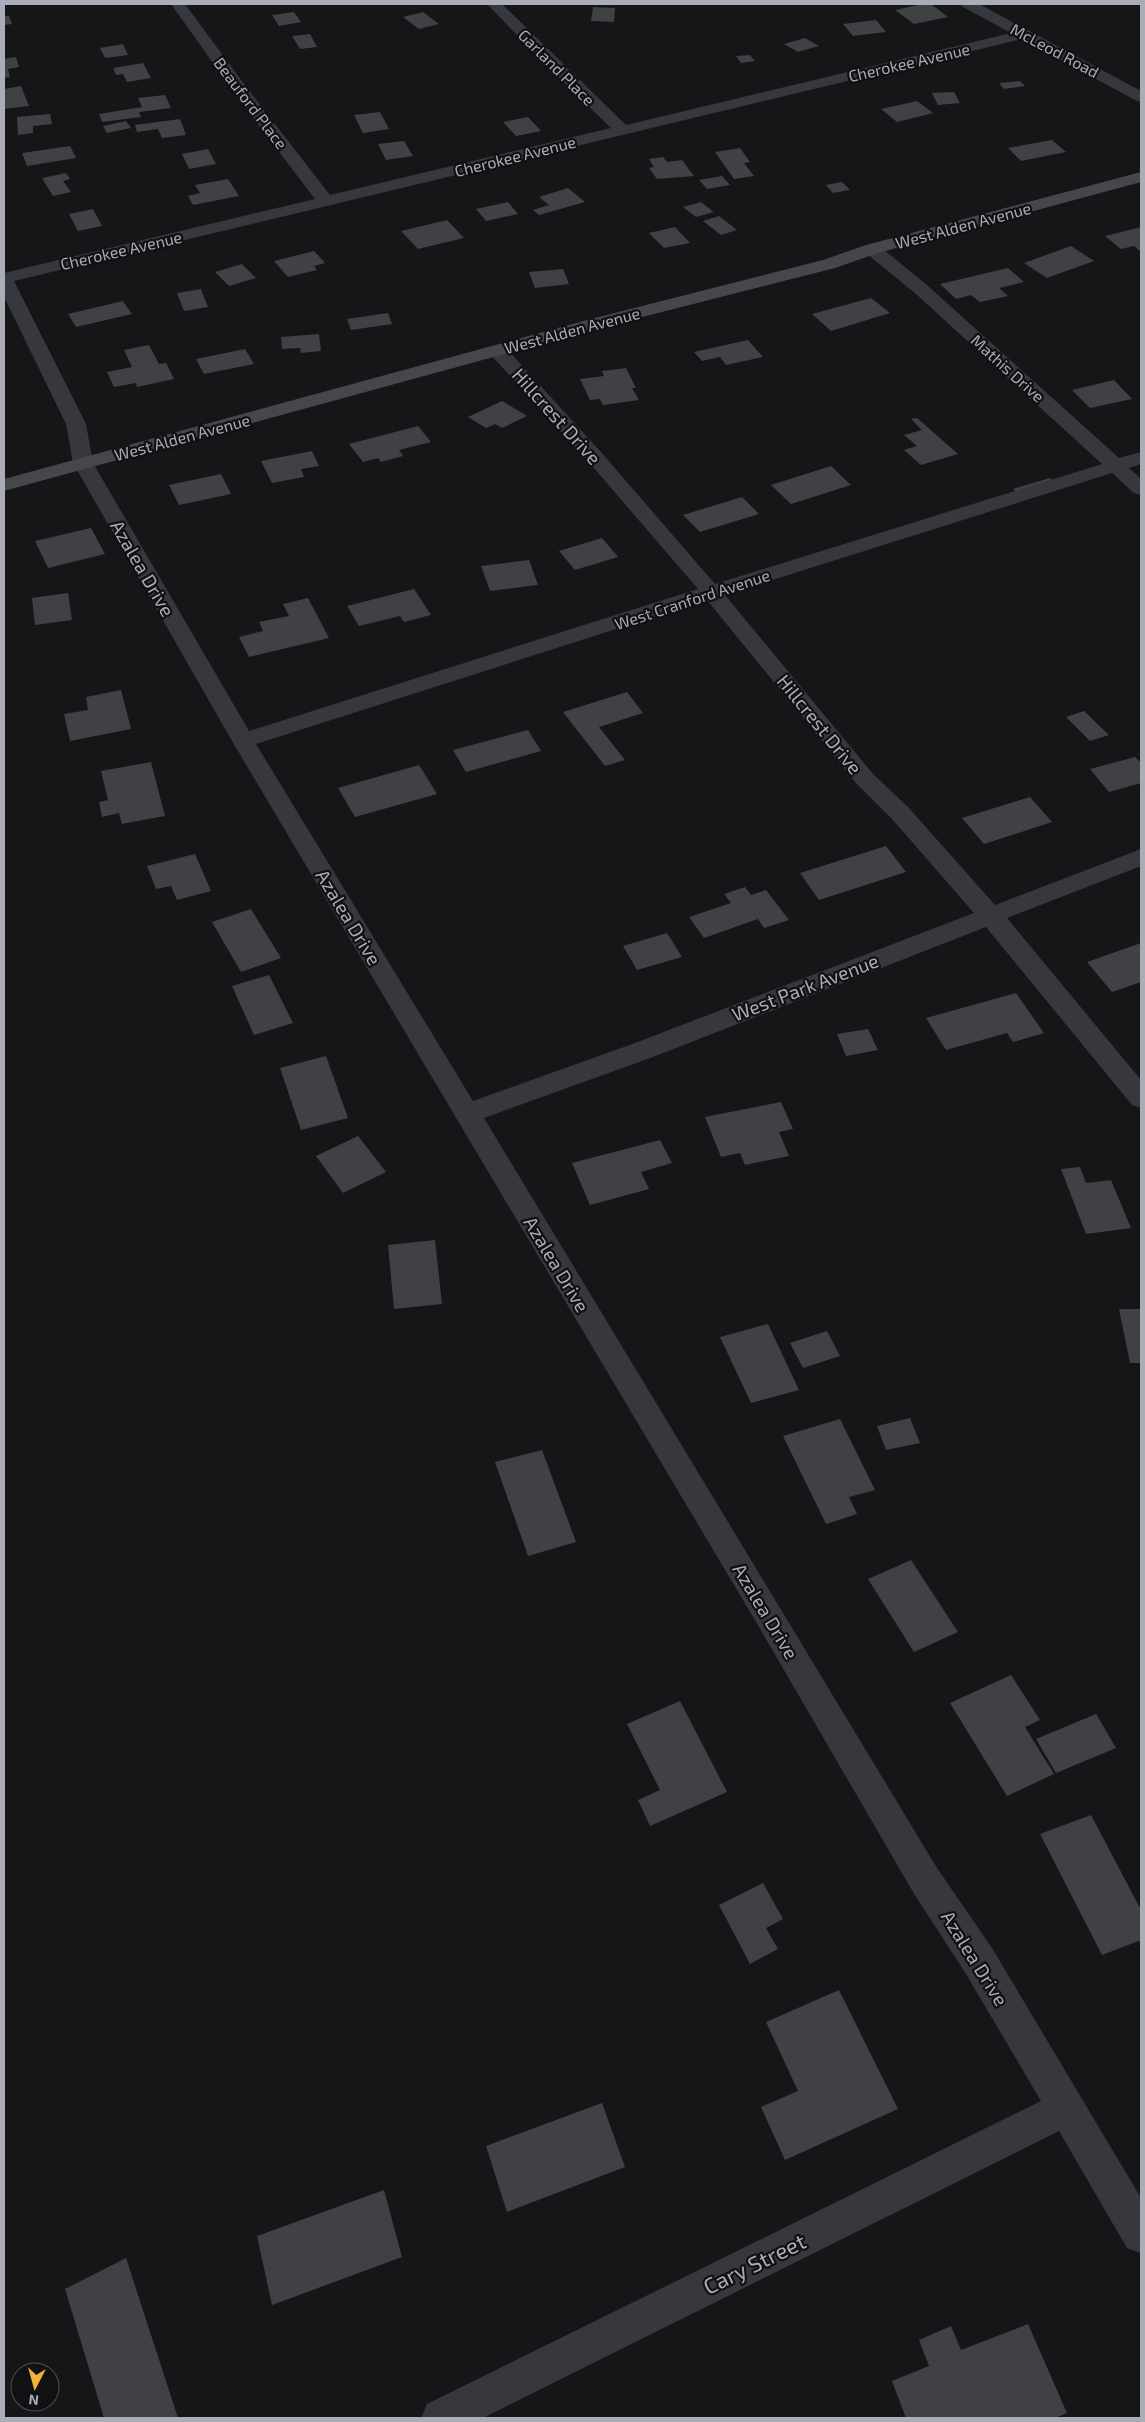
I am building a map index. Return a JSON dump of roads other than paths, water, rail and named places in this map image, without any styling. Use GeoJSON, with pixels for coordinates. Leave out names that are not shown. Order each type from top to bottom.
{"type":"FeatureCollection","features":[{"type":"Feature","properties":{"kind":"street","name":"Beauford Place"},"geometry":{"type":"LineString","coordinates":[[178,4],[241,91],[326,201]]}},
{"type":"Feature","properties":{"kind":"street","name":"Garland Place"},"geometry":{"type":"LineString","coordinates":[[494,4],[622,130]]}},
{"type":"Feature","properties":{"kind":"street","name":"McLeod Road"},"geometry":{"type":"LineString","coordinates":[[968,4],[1141,97]]}},
{"type":"Feature","properties":{"kind":"street","name":"Cherokee Avenue"},"geometry":{"type":"LineString","coordinates":[[4,278],[1026,34]]}},
{"type":"Feature","properties":{"kind":"street","name":"West Alden Avenue"},"geometry":{"type":"LineString","coordinates":[[4,484],[829,264],[872,250],[1141,177]]}},
{"type":"Feature","properties":{"kind":"street","name":"Mathis Drive"},"geometry":{"type":"LineString","coordinates":[[872,250],[922,290],[1141,489]]}},
{"type":"Feature","properties":{"kind":"street","name":"Azalea Drive"},"geometry":{"type":"LineString","coordinates":[[4,278],[76,424],[84,463],[242,741],[468,1113],[926,1880],[979,1961],[1141,2234]]}},
{"type":"Feature","properties":{"kind":"street","name":"Hillcrest Drive"},"geometry":{"type":"LineString","coordinates":[[498,351],[594,456],[712,593],[865,779],[900,813],[1026,956],[1141,1098]]}},
{"type":"Feature","properties":{"kind":"street","name":"West Cranford Avenue"},"geometry":{"type":"LineString","coordinates":[[242,741],[1141,458]]}},
{"type":"Feature","properties":{"kind":"street","name":"West Park Avenue"},"geometry":{"type":"LineString","coordinates":[[468,1113],[644,1050],[1141,858]]}},
{"type":"Feature","properties":{"kind":"street","name":"Cary Street"},"geometry":{"type":"LineString","coordinates":[[441,2418],[1067,2108]]}}]}
